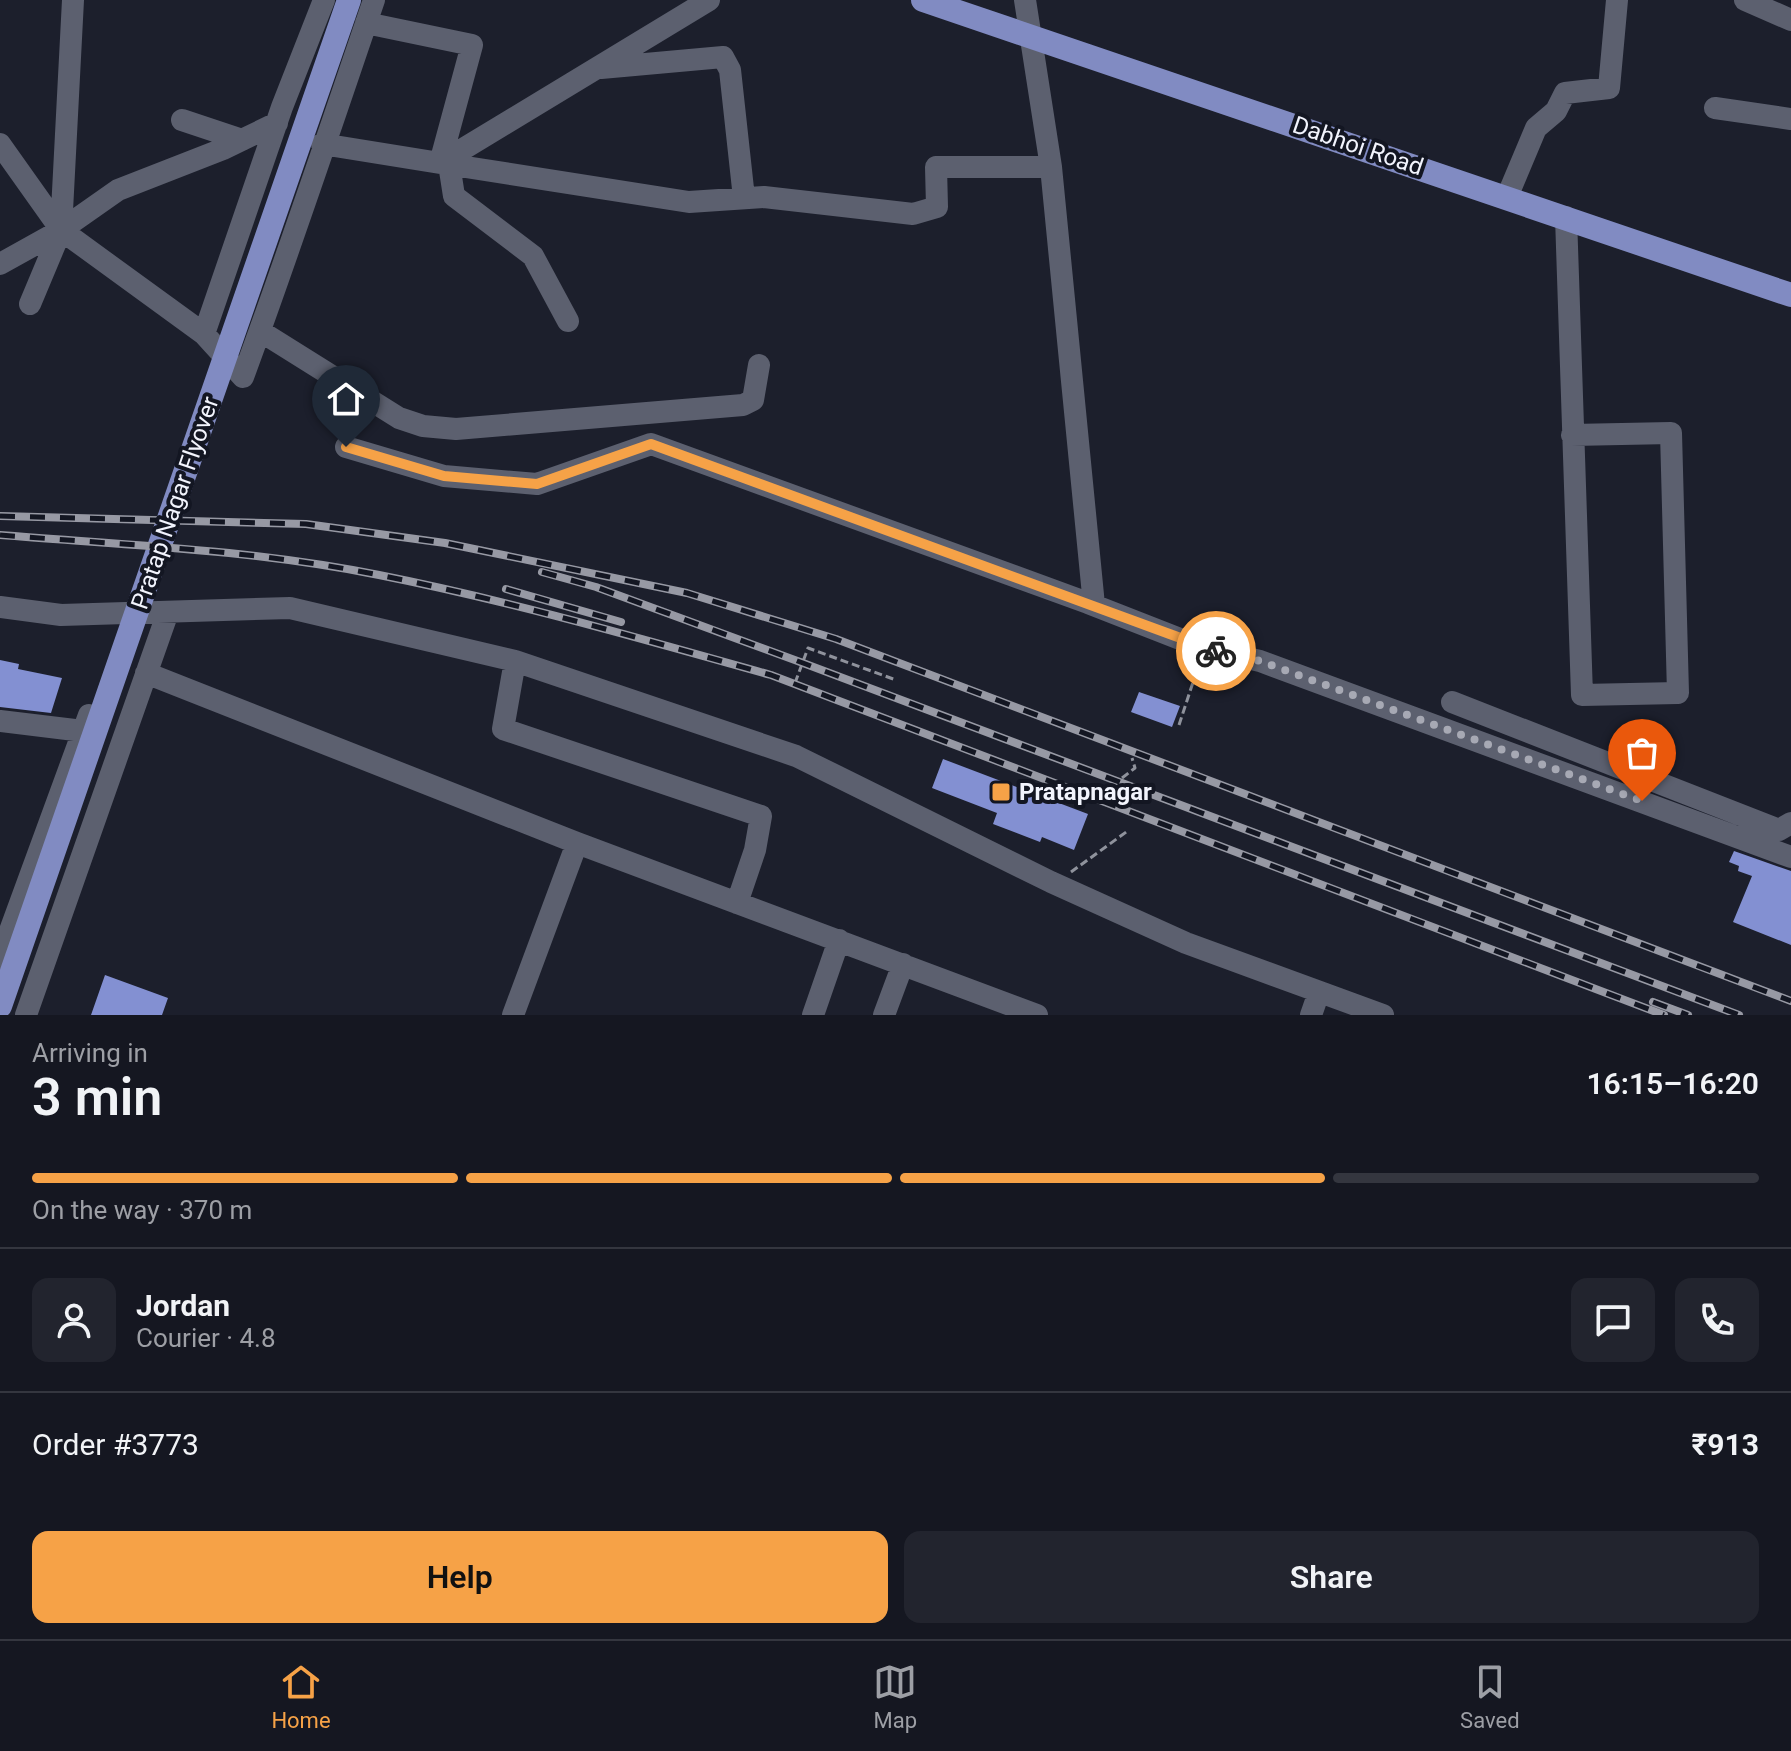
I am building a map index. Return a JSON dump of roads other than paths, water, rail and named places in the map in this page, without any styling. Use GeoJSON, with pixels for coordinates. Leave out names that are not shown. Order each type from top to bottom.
{"type":"FeatureCollection","features":[{"type":"Feature","properties":{"kind":"main road","name":"Pratap Nagar Flyover"},"geometry":{"type":"LineString","coordinates":[[0,1006],[349,0]]}},
{"type":"Feature","properties":{"kind":"main road","name":"Dabhoi Road"},"geometry":{"type":"LineString","coordinates":[[923,0],[1791,295]]}},
{"type":"Feature","properties":{"kind":"street"},"geometry":{"type":"LineString","coordinates":[[30,304],[61,230],[73,0]]}},
{"type":"Feature","properties":{"kind":"street"},"geometry":{"type":"LineString","coordinates":[[204,334],[277,123],[324,0]]}},
{"type":"Feature","properties":{"kind":"street"},"geometry":{"type":"LineString","coordinates":[[0,144],[61,230],[204,334],[243,377],[374,0]]}},
{"type":"Feature","properties":{"kind":"street"},"geometry":{"type":"LineString","coordinates":[[445,164],[709,0]]}},
{"type":"Feature","properties":{"kind":"street"},"geometry":{"type":"LineString","coordinates":[[1025,0],[1051,167],[1094,605]]}},
{"type":"Feature","properties":{"kind":"street"},"geometry":{"type":"LineString","coordinates":[[1507,197],[1536,128],[1556,111],[1565,93],[1609,88],[1617,0]]}},
{"type":"Feature","properties":{"kind":"street"},"geometry":{"type":"LineString","coordinates":[[1745,0],[1791,20]]}},
{"type":"Feature","properties":{"kind":"street"},"geometry":{"type":"LineString","coordinates":[[366,23],[472,45],[445,164],[454,196],[533,256],[545,272],[568,321]]}},
{"type":"Feature","properties":{"kind":"street"},"geometry":{"type":"LineString","coordinates":[[595,69],[723,57],[730,70],[744,198]]}},
{"type":"Feature","properties":{"kind":"street"},"geometry":{"type":"LineString","coordinates":[[1715,108],[1791,119]]}},
{"type":"Feature","properties":{"kind":"street"},"geometry":{"type":"LineString","coordinates":[[182,120],[242,140]]}},
{"type":"Feature","properties":{"kind":"street"},"geometry":{"type":"LineString","coordinates":[[0,264],[61,230],[118,190],[277,123]]}},
{"type":"Feature","properties":{"kind":"street"},"geometry":{"type":"LineString","coordinates":[[322,144],[689,202],[764,197],[913,214],[937,207],[936,167],[1051,167]]}},
{"type":"Feature","properties":{"kind":"street"},"geometry":{"type":"LineString","coordinates":[[1566,217],[1572,435],[1582,695],[1678,693],[1671,433],[1572,435]]}},
{"type":"Feature","properties":{"kind":"street"},"geometry":{"type":"LineString","coordinates":[[260,331],[399,418],[423,426],[456,429],[743,405],[753,400],[759,365]]}},
{"type":"Feature","properties":{"kind":"street"},"geometry":{"type":"LineString","coordinates":[[346,447],[444,476],[537,484],[651,444],[1094,605],[1203,648],[1260,661],[1791,857]]}},
{"type":"Feature","properties":{"kind":"street"},"geometry":{"type":"LineString","coordinates":[[0,607],[61,615],[308,611],[515,661],[796,756],[1055,884],[1186,943],[1383,1015]]}},
{"type":"Feature","properties":{"kind":"street"},"geometry":{"type":"LineString","coordinates":[[26,1015],[168,612]]}},
{"type":"Feature","properties":{"kind":"street"},"geometry":{"type":"LineString","coordinates":[[0,958],[124,614]]}},
{"type":"Feature","properties":{"kind":"street"},"geometry":{"type":"LineString","coordinates":[[515,661],[503,729],[761,816],[755,850],[737,903]]}},
{"type":"Feature","properties":{"kind":"street"},"geometry":{"type":"LineString","coordinates":[[146,673],[577,843],[903,964],[1022,1012]]}},
{"type":"Feature","properties":{"kind":"street"},"geometry":{"type":"LineString","coordinates":[[1452,702],[1779,830],[1791,823]]}},
{"type":"Feature","properties":{"kind":"street"},"geometry":{"type":"LineString","coordinates":[[0,721],[83,731]]}},
{"type":"Feature","properties":{"kind":"street"},"geometry":{"type":"LineString","coordinates":[[513,1015],[577,843]]}},
{"type":"Feature","properties":{"kind":"street"},"geometry":{"type":"LineString","coordinates":[[813,1015],[839,940]]}},
{"type":"Feature","properties":{"kind":"street"},"geometry":{"type":"LineString","coordinates":[[884,1015],[903,964]]}},
{"type":"Feature","properties":{"kind":"street"},"geometry":{"type":"LineString","coordinates":[[1311,1015],[1319,992]]}},
{"type":"Feature","properties":{"kind":"railway"},"geometry":{"type":"LineString","coordinates":[[0,516],[306,524],[445,543],[687,593],[836,639],[1791,1001]]}},
{"type":"Feature","properties":{"kind":"railway"},"geometry":{"type":"LineString","coordinates":[[0,535],[190,549],[379,575],[527,609],[771,675],[1664,1015]]}},
{"type":"Feature","properties":{"kind":"railway"},"geometry":{"type":"LineString","coordinates":[[542,572],[596,587],[803,663],[1739,1015]]}},
{"type":"Feature","properties":{"kind":"railway"},"geometry":{"type":"LineString","coordinates":[[506,589],[621,622]]}},
{"type":"Feature","properties":{"kind":"railway"},"geometry":{"type":"LineString","coordinates":[[1653,1002],[1688,1015]]}},
{"type":"Feature","properties":{"kind":"place","name":"Pratapnagar"},"geometry":{"type":"Point","coordinates":[1001,792]}}]}
